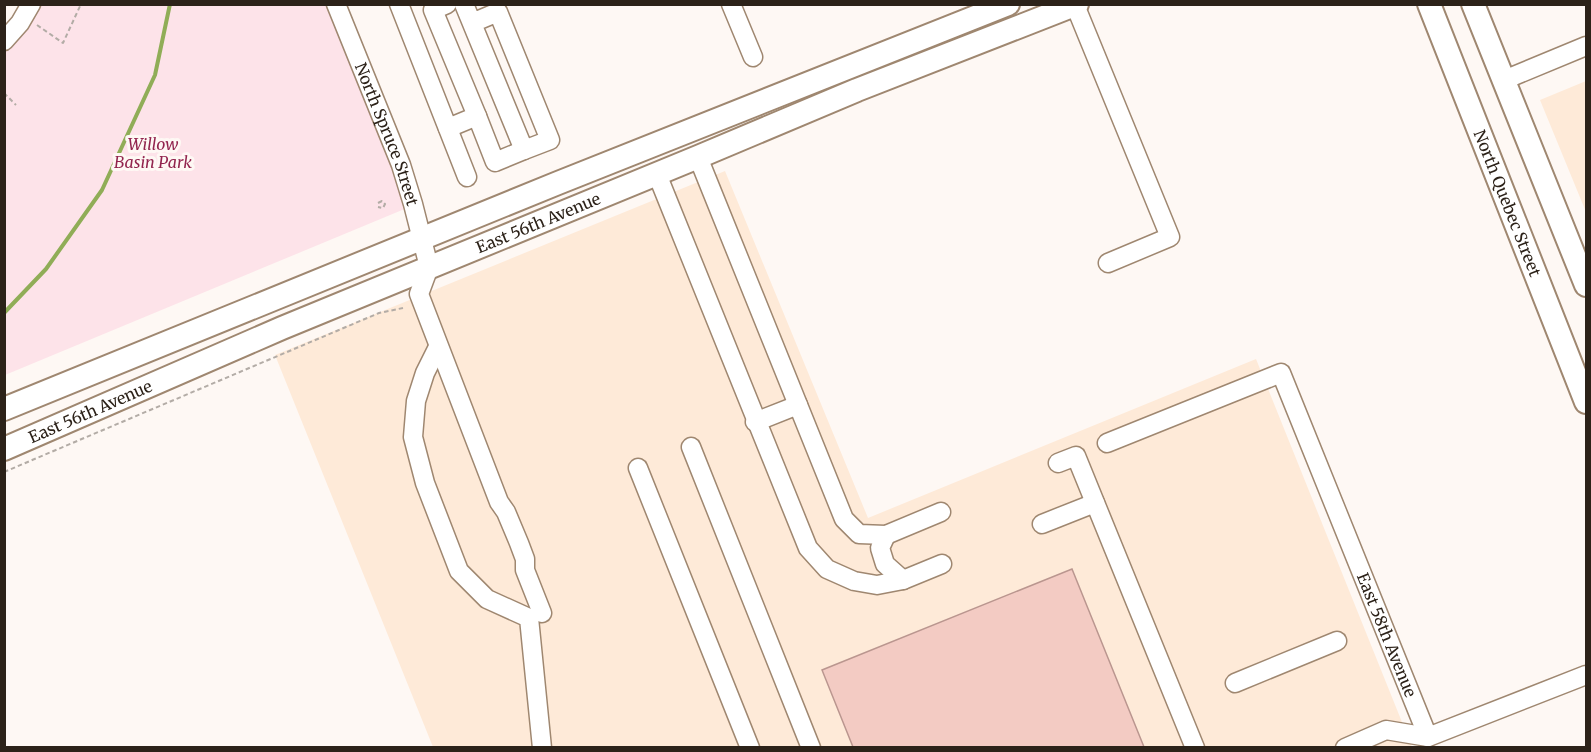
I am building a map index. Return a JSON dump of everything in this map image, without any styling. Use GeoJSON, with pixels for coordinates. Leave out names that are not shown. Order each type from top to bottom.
{"type":"FeatureCollection","features":[{"type":"Feature","properties":{"kind":"main road","name":"East 56th Avenue"},"geometry":{"type":"LineString","coordinates":[[4,409],[422,238],[1008,4]]}},
{"type":"Feature","properties":{"kind":"main road"},"geometry":{"type":"LineString","coordinates":[[1421,4],[1447,51]]}},
{"type":"Feature","properties":{"kind":"main road","name":"North Quebec Street"},"geometry":{"type":"LineString","coordinates":[[1429,4],[1587,402]]}},
{"type":"Feature","properties":{"kind":"main road"},"geometry":{"type":"LineString","coordinates":[[1473,4],[1587,285]]}},
{"type":"Feature","properties":{"kind":"main road","name":"East 56th Avenue"},"geometry":{"type":"LineString","coordinates":[[4,449],[429,267],[856,90],[1076,5]]}},
{"type":"Feature","properties":{"kind":"street"},"geometry":{"type":"LineString","coordinates":[[4,41],[31,4]]}},
{"type":"Feature","properties":{"kind":"street","name":"North Spruce Street"},"geometry":{"type":"LineString","coordinates":[[336,4],[401,165],[429,267]]}},
{"type":"Feature","properties":{"kind":"street"},"geometry":{"type":"LineString","coordinates":[[399,4],[467,177]]}},
{"type":"Feature","properties":{"kind":"street"},"geometry":{"type":"LineString","coordinates":[[447,4],[434,10],[495,162],[550,140],[498,12],[472,23]]}},
{"type":"Feature","properties":{"kind":"street"},"geometry":{"type":"LineString","coordinates":[[464,4],[524,150]]}},
{"type":"Feature","properties":{"kind":"street"},"geometry":{"type":"LineString","coordinates":[[731,4],[753,57]]}},
{"type":"Feature","properties":{"kind":"street"},"geometry":{"type":"LineString","coordinates":[[1076,5],[1170,237],[1108,263]]}},
{"type":"Feature","properties":{"kind":"street"},"geometry":{"type":"LineString","coordinates":[[1504,80],[1587,46]]}},
{"type":"Feature","properties":{"kind":"street"},"geometry":{"type":"LineString","coordinates":[[448,128],[477,116]]}},
{"type":"Feature","properties":{"kind":"street"},"geometry":{"type":"LineString","coordinates":[[698,157],[844,519],[859,534],[886,535],[941,512]]}},
{"type":"Feature","properties":{"kind":"street"},"geometry":{"type":"LineString","coordinates":[[657,174],[755,422],[808,548],[827,569],[854,581],[877,585],[903,580],[942,564]]}},
{"type":"Feature","properties":{"kind":"street"},"geometry":{"type":"LineString","coordinates":[[429,267],[418,294],[499,501],[519,543],[525,560],[525,570],[542,613]]}},
{"type":"Feature","properties":{"kind":"street"},"geometry":{"type":"LineString","coordinates":[[438,347],[425,373],[416,401],[413,437],[425,483],[459,571],[487,599],[529,618],[542,747]]}},
{"type":"Feature","properties":{"kind":"street","name":"East 58th Avenue"},"geometry":{"type":"LineString","coordinates":[[1107,443],[1281,373],[1428,737]]}},
{"type":"Feature","properties":{"kind":"street"},"geometry":{"type":"LineString","coordinates":[[755,422],[798,405]]}},
{"type":"Feature","properties":{"kind":"street"},"geometry":{"type":"LineString","coordinates":[[691,447],[811,747]]}},
{"type":"Feature","properties":{"kind":"street"},"geometry":{"type":"LineString","coordinates":[[1058,464],[1076,456],[1195,747]]}},
{"type":"Feature","properties":{"kind":"street"},"geometry":{"type":"LineString","coordinates":[[638,468],[750,747]]}},
{"type":"Feature","properties":{"kind":"street"},"geometry":{"type":"LineString","coordinates":[[1042,524],[1095,503]]}},
{"type":"Feature","properties":{"kind":"street"},"geometry":{"type":"LineString","coordinates":[[886,535],[880,549],[885,564],[903,580]]}},
{"type":"Feature","properties":{"kind":"street"},"geometry":{"type":"LineString","coordinates":[[1235,683],[1337,641]]}},
{"type":"Feature","properties":{"kind":"street"},"geometry":{"type":"LineString","coordinates":[[1345,747],[1386,730],[1428,737],[1587,675]]}},
{"type":"Feature","properties":{"kind":"path"},"geometry":{"type":"LineString","coordinates":[[37,25],[63,43],[81,4]]}},
{"type":"Feature","properties":{"kind":"path"},"geometry":{"type":"LineString","coordinates":[[4,93],[16,105]]}},
{"type":"Feature","properties":{"kind":"path"},"geometry":{"type":"LineString","coordinates":[[378,203],[382,201],[385,204]]}},
{"type":"Feature","properties":{"kind":"path"},"geometry":{"type":"LineString","coordinates":[[378,207],[383,208],[391,201]]}},
{"type":"Feature","properties":{"kind":"path"},"geometry":{"type":"LineString","coordinates":[[4,472],[379,314],[403,308]]}},
{"type":"Feature","properties":{"kind":"shaded area"},"geometry":{"type":"Polygon","coordinates":[[[1586,81],[1586,212],[1540,100],[1586,81]]]}},
{"type":"Feature","properties":{"kind":"shaded area"},"geometry":{"type":"Polygon","coordinates":[[[725,171],[868,518],[1256,359],[1412,747],[433,747],[275,355],[725,171]]]}},
{"type":"Feature","properties":{"kind":"green space","name":"Willow Basin Park"},"geometry":{"type":"Polygon","coordinates":[[[34,5],[330,5],[393,161],[407,208],[5,375],[5,44],[34,5]]]}},
{"type":"Feature","properties":{"kind":"building"},"geometry":{"type":"Polygon","coordinates":[[[1072,569],[1144,747],[853,747],[822,670],[1072,569]]]}},
{"type":"Feature","properties":{"kind":"waterway"},"geometry":{"type":"LineString","coordinates":[[4,313],[46,269],[102,190],[155,75],[170,4]]}}]}
